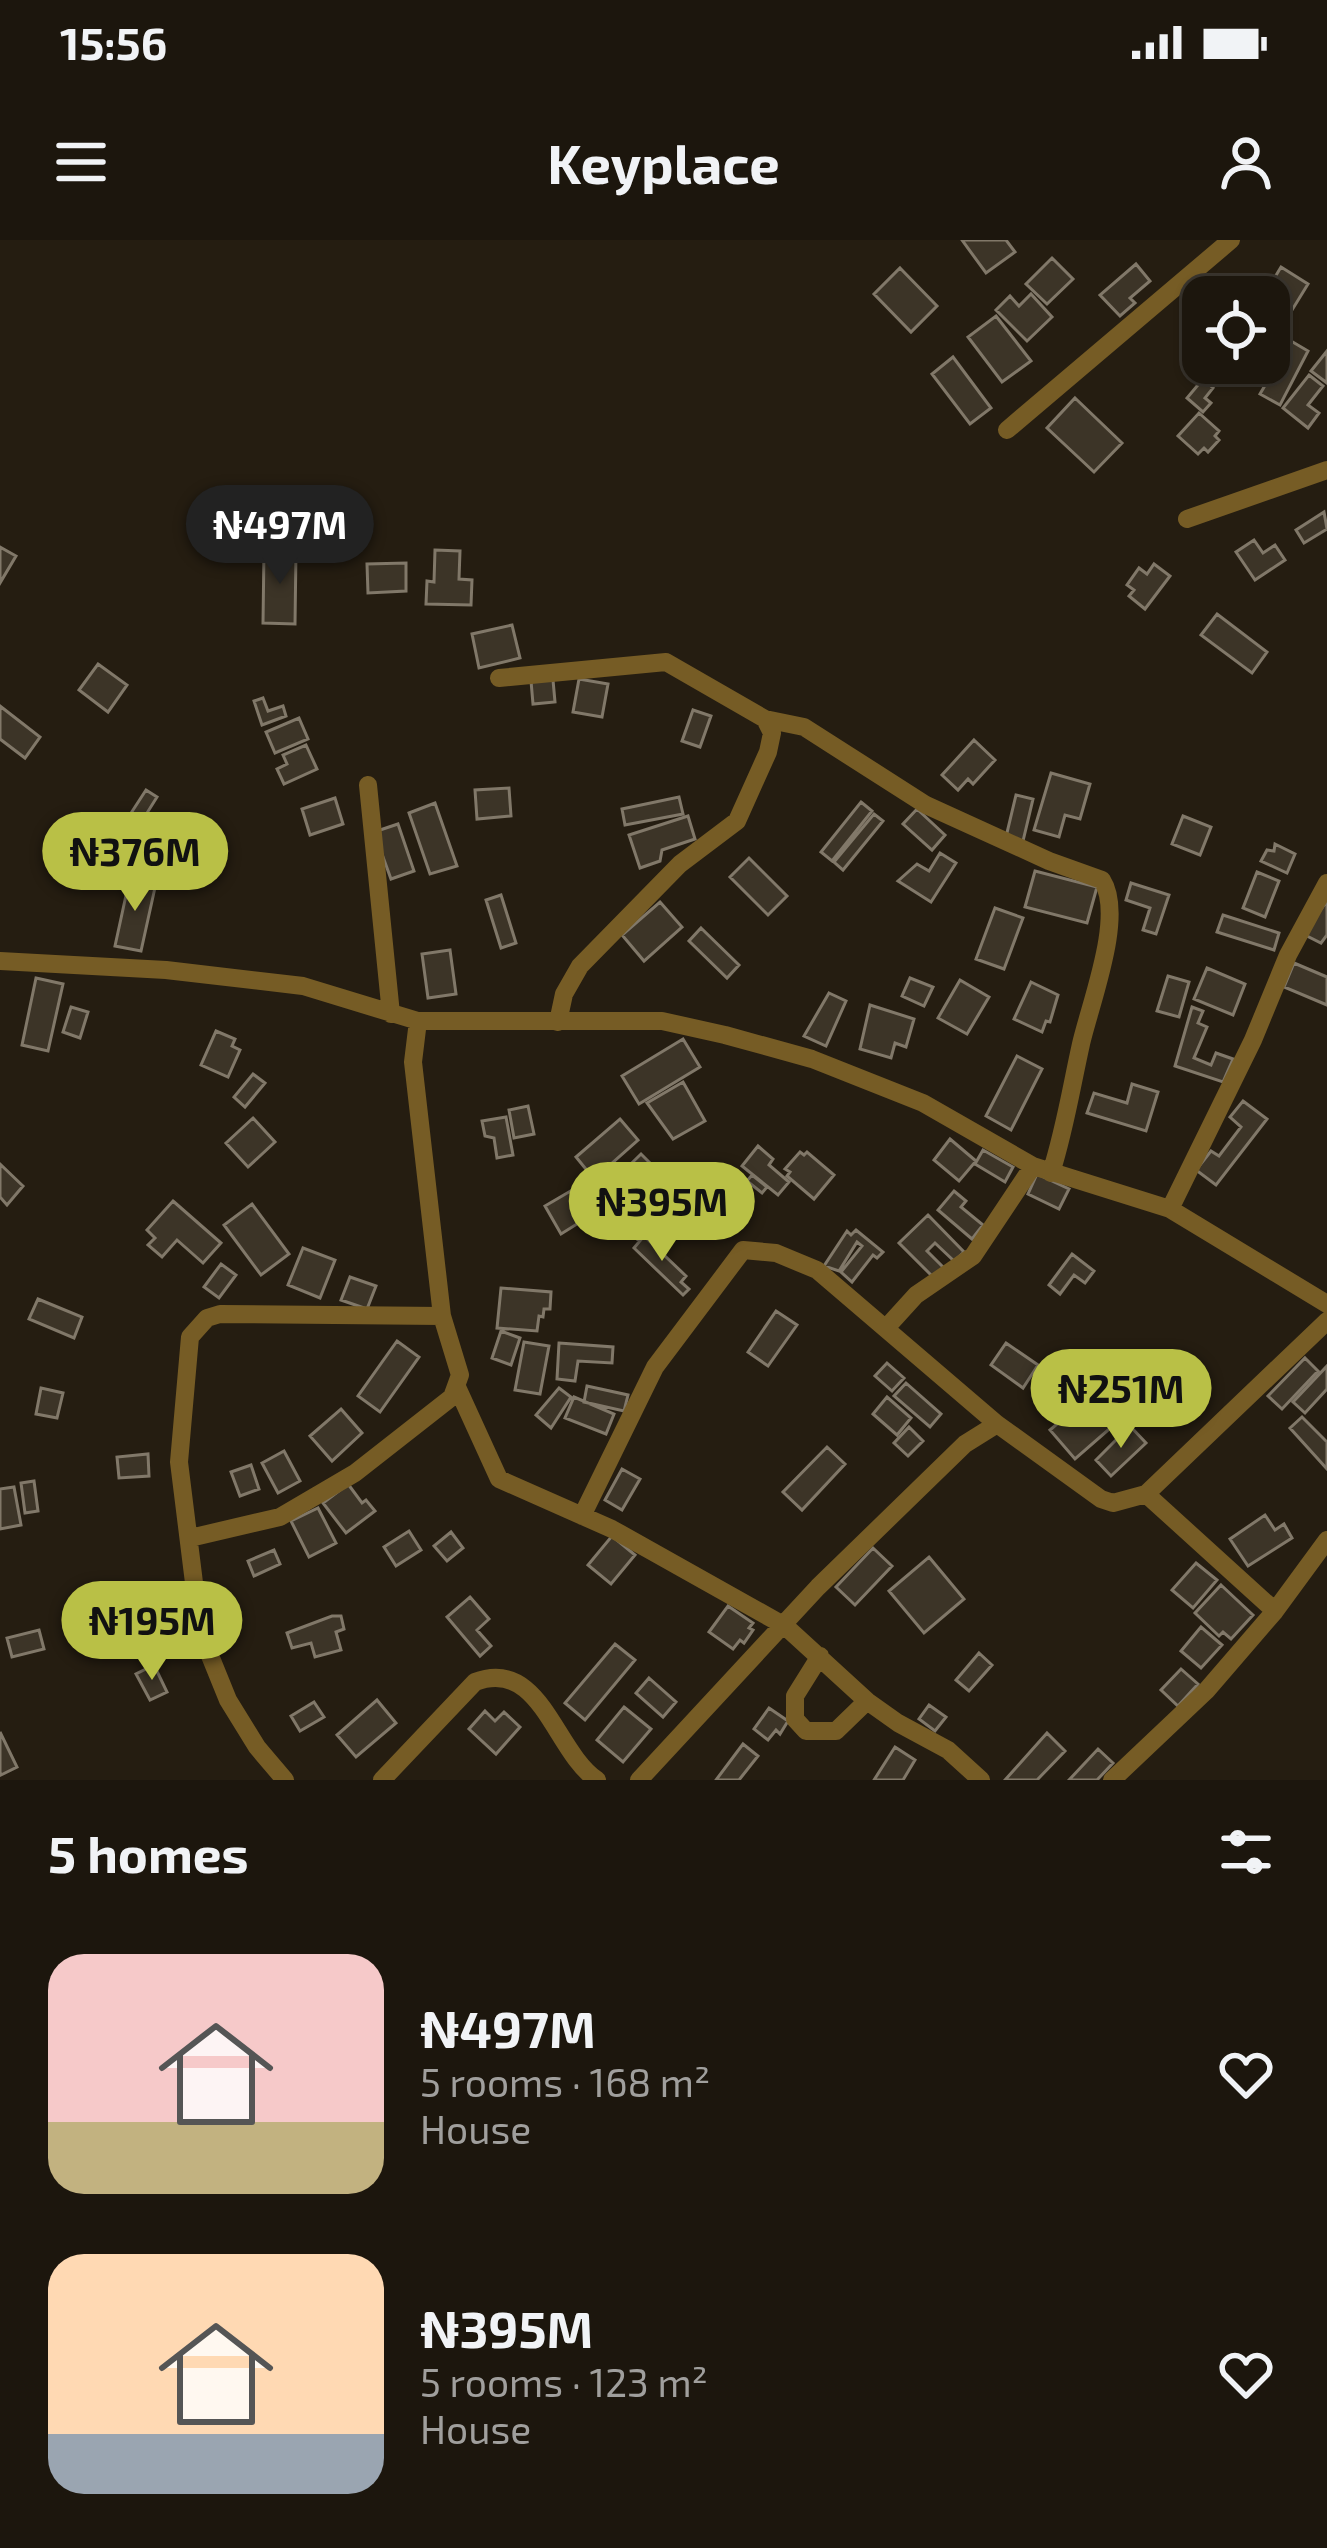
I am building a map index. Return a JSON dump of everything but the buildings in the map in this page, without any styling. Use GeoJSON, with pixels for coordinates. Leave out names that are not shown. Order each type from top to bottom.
{"type":"FeatureCollection","features":[{"type":"Feature","properties":{"kind":"street"},"geometry":{"type":"LineString","coordinates":[[1006,430],[1231,240]]}},
{"type":"Feature","properties":{"kind":"street"},"geometry":{"type":"LineString","coordinates":[[1187,519],[1327,470]]}},
{"type":"Feature","properties":{"kind":"street"},"geometry":{"type":"LineString","coordinates":[[500,679],[666,662],[765,719],[804,727],[926,805],[1102,880],[1107,887],[1104,952],[1070,1116],[1042,1169],[973,1256],[916,1294],[886,1328]]}},
{"type":"Feature","properties":{"kind":"street"},"geometry":{"type":"LineString","coordinates":[[558,1022],[564,994],[580,966],[680,864],[737,821],[768,752],[772,733],[765,719]]}},
{"type":"Feature","properties":{"kind":"street"},"geometry":{"type":"LineString","coordinates":[[368,785],[391,1014]]}},
{"type":"Feature","properties":{"kind":"street"},"geometry":{"type":"LineString","coordinates":[[1170,1209],[1253,1040],[1288,955],[1327,883]]}},
{"type":"Feature","properties":{"kind":"street"},"geometry":{"type":"LineString","coordinates":[[0,961],[166,970],[303,986],[418,1021],[662,1021],[812,1059],[923,1103],[1042,1169],[1170,1209],[1327,1304]]}},
{"type":"Feature","properties":{"kind":"street"},"geometry":{"type":"LineString","coordinates":[[418,1021],[413,1062],[442,1316],[457,1357],[457,1387],[499,1479],[582,1516],[785,1626],[867,1700],[949,1750],[981,1780]]}},
{"type":"Feature","properties":{"kind":"street"},"geometry":{"type":"LineString","coordinates":[[582,1516],[655,1367],[743,1250],[776,1253],[817,1270],[997,1424],[1101,1499],[1126,1501],[1146,1494],[1327,1322]]}},
{"type":"Feature","properties":{"kind":"street"},"geometry":{"type":"LineString","coordinates":[[285,1780],[257,1747],[228,1700],[200,1631],[179,1462],[190,1337],[207,1318],[220,1314],[442,1316]]}},
{"type":"Feature","properties":{"kind":"street"},"geometry":{"type":"LineString","coordinates":[[190,1538],[280,1517],[355,1473],[452,1397],[457,1387]]}},
{"type":"Feature","properties":{"kind":"street"},"geometry":{"type":"LineString","coordinates":[[639,1780],[818,1587],[965,1444],[997,1424]]}},
{"type":"Feature","properties":{"kind":"street"},"geometry":{"type":"LineString","coordinates":[[1146,1494],[1275,1611]]}},
{"type":"Feature","properties":{"kind":"street"},"geometry":{"type":"LineString","coordinates":[[1112,1780],[1206,1691],[1275,1611],[1327,1540]]}},
{"type":"Feature","properties":{"kind":"street"},"geometry":{"type":"LineString","coordinates":[[820,1656],[795,1696],[795,1719],[806,1731],[836,1731],[867,1700]]}},
{"type":"Feature","properties":{"kind":"street"},"geometry":{"type":"LineString","coordinates":[[382,1780],[476,1682],[495,1675],[517,1682],[545,1709],[572,1756],[597,1780]]}}]}
